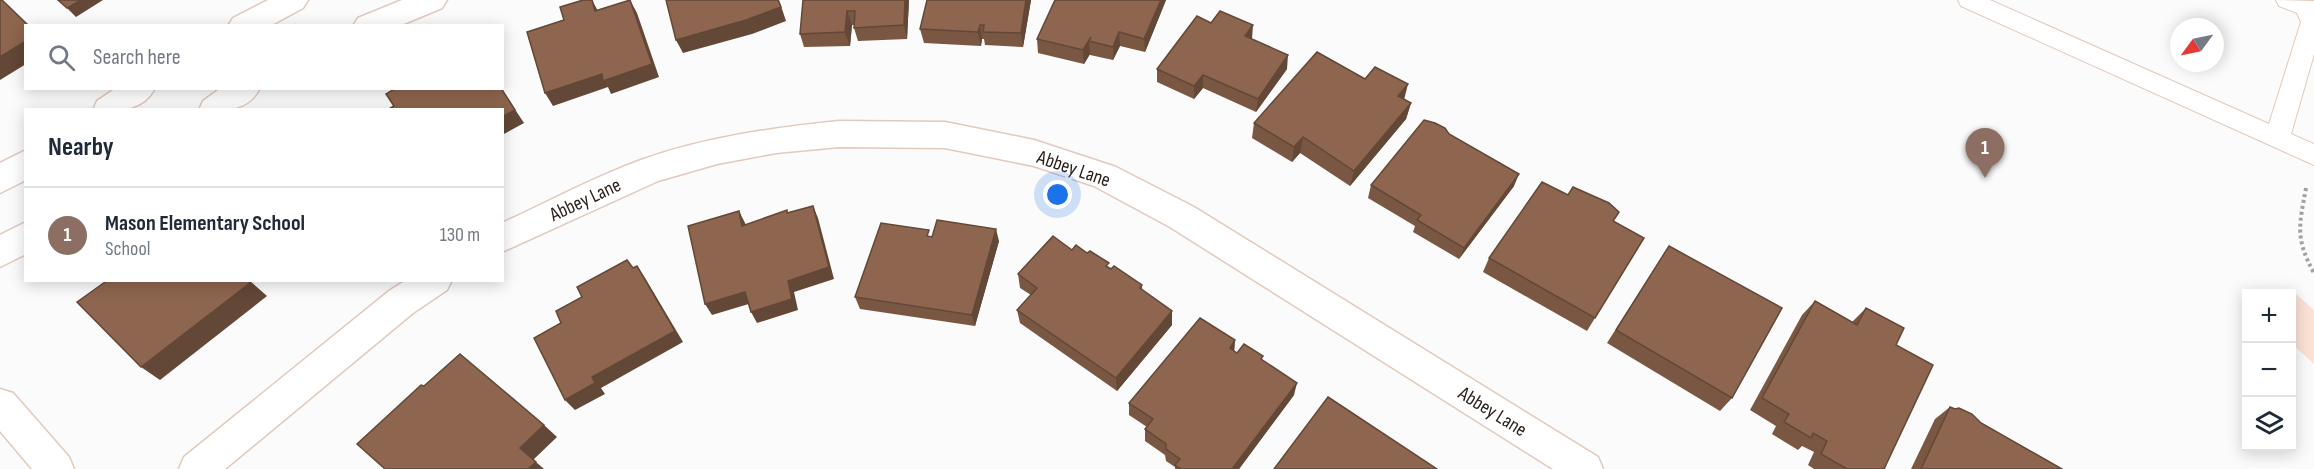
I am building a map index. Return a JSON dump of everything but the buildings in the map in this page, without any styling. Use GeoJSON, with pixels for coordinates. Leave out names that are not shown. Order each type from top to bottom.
{"type":"FeatureCollection","features":[{"type":"Feature","properties":{"kind":"street"},"geometry":{"type":"LineString","coordinates":[[247,24],[293,0]]}},
{"type":"Feature","properties":{"kind":"street"},"geometry":{"type":"LineString","coordinates":[[373,24],[432,0]]}},
{"type":"Feature","properties":{"kind":"street"},"geometry":{"type":"LineString","coordinates":[[111,108],[137,90]]}},
{"type":"Feature","properties":{"kind":"street"},"geometry":{"type":"LineString","coordinates":[[217,108],[242,90]]}},
{"type":"Feature","properties":{"kind":"street","name":"Abbey Lane"},"geometry":{"type":"LineString","coordinates":[[504,237],[650,170],[717,151],[776,140],[839,134],[945,135],[1034,153],[1105,176],[1182,218],[1586,469]]}},
{"type":"Feature","properties":{"kind":"street"},"geometry":{"type":"LineString","coordinates":[[0,180],[24,164]]}},
{"type":"Feature","properties":{"kind":"street"},"geometry":{"type":"LineString","coordinates":[[0,253],[24,237]]}},
{"type":"Feature","properties":{"kind":"street"},"geometry":{"type":"LineString","coordinates":[[197,469],[401,302],[432,282]]}},
{"type":"Feature","properties":{"kind":"street"},"geometry":{"type":"LineString","coordinates":[[0,405],[56,469]]}},
{"type":"Feature","properties":{"kind":"lane"},"geometry":{"type":"LineString","coordinates":[[1969,0],[2314,155]]}},
{"type":"Feature","properties":{"kind":"lane"},"geometry":{"type":"LineString","coordinates":[[2277,139],[2312,22],[2306,7],[2287,0]]}},
{"type":"Feature","properties":{"kind":"path"},"geometry":{"type":"LineString","coordinates":[[2307,184],[2300,222],[2301,249],[2314,273]]}},
{"type":"Feature","properties":{"kind":"shaded area"},"geometry":{"type":"Polygon","coordinates":[[[2296,294],[2314,310],[2314,364],[2296,348],[2296,294]]]}},
{"type":"Feature","properties":{"kind":"place","name":"Mason Elementary School"},"geometry":{"type":"Point","coordinates":[1985,178]}}]}
